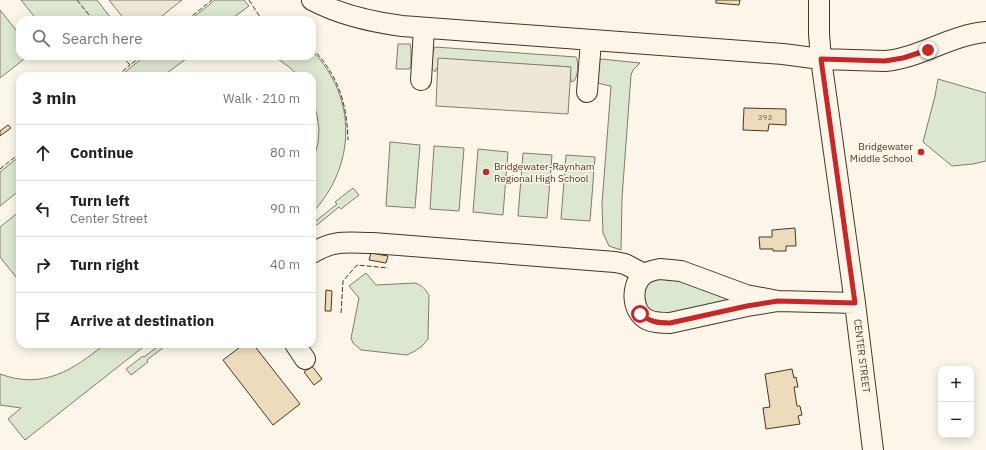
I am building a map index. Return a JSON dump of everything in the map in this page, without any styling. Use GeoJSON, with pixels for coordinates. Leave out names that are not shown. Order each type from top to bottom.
{"type":"FeatureCollection","features":[{"type":"Feature","properties":{"kind":"street"},"geometry":{"type":"LineString","coordinates":[[312,0],[337,11],[380,23],[424,28],[590,41],[784,54],[821,59],[894,60],[928,50],[967,35],[986,32]]}},
{"type":"Feature","properties":{"kind":"street","name":"CENTER STREET"},"geometry":{"type":"LineString","coordinates":[[819,0],[821,59],[855,303],[873,450]]}},
{"type":"Feature","properties":{"kind":"street"},"geometry":{"type":"LineString","coordinates":[[420,80],[424,28]]}},
{"type":"Feature","properties":{"kind":"street"},"geometry":{"type":"LineString","coordinates":[[587,92],[590,41]]}},
{"type":"Feature","properties":{"kind":"street"},"geometry":{"type":"LineString","coordinates":[[316,251],[329,244],[339,242],[373,243],[615,262],[625,264],[644,274]]}},
{"type":"Feature","properties":{"kind":"street"},"geometry":{"type":"LineString","coordinates":[[778,301],[746,294],[681,271],[660,269],[651,270],[644,274],[638,281],[635,288],[634,297],[640,314],[648,320],[657,323],[670,323],[747,306],[778,301],[855,303]]}},
{"type":"Feature","properties":{"kind":"green space"},"geometry":{"type":"Polygon","coordinates":[[[21,0],[97,0],[109,16],[34,16],[21,0]]]}},
{"type":"Feature","properties":{"kind":"green space"},"geometry":{"type":"Polygon","coordinates":[[[215,0],[244,0],[249,6],[235,16],[195,16],[215,0]]]}},
{"type":"Feature","properties":{"kind":"green space"},"geometry":{"type":"Polygon","coordinates":[[[0,10],[16,30],[16,60],[23,60],[0,78],[0,10]]]}},
{"type":"Feature","properties":{"kind":"green space"},"geometry":{"type":"Polygon","coordinates":[[[398,44],[410,44],[411,67],[409,69],[396,69],[398,44]]]}},
{"type":"Feature","properties":{"kind":"green space"},"geometry":{"type":"Polygon","coordinates":[[[435,47],[576,57],[578,63],[577,73],[574,81],[571,82],[570,67],[438,59],[438,66],[435,72],[431,68],[433,51],[435,47]]]}},
{"type":"Feature","properties":{"kind":"green space"},"geometry":{"type":"Polygon","coordinates":[[[316,56],[327,69],[338,89],[344,110],[346,132],[343,154],[337,175],[327,195],[316,208],[316,150],[319,129],[316,112],[316,72],[295,72],[279,60],[316,60],[316,56]]]}},
{"type":"Feature","properties":{"kind":"green space"},"geometry":{"type":"Polygon","coordinates":[[[601,59],[640,63],[633,70],[631,75],[622,198],[621,250],[609,246],[603,233],[602,204],[611,86],[597,82],[599,62],[601,59]]]}},
{"type":"Feature","properties":{"kind":"green space"},"geometry":{"type":"Polygon","coordinates":[[[140,60],[185,60],[168,72],[125,72],[140,60]]]}},
{"type":"Feature","properties":{"kind":"green space"},"geometry":{"type":"Polygon","coordinates":[[[938,79],[986,93],[986,161],[952,166],[923,142],[938,79]]]}},
{"type":"Feature","properties":{"kind":"green space"},"geometry":{"type":"Polygon","coordinates":[[[390,142],[420,145],[415,208],[386,206],[390,142]]]}},
{"type":"Feature","properties":{"kind":"green space"},"geometry":{"type":"Polygon","coordinates":[[[434,146],[464,148],[459,211],[430,209],[434,146]]]}},
{"type":"Feature","properties":{"kind":"green space"},"geometry":{"type":"Polygon","coordinates":[[[478,149],[508,152],[503,215],[473,212],[478,149]]]}},
{"type":"Feature","properties":{"kind":"green space"},"geometry":{"type":"Polygon","coordinates":[[[523,153],[552,155],[547,218],[518,216],[523,153]]]}},
{"type":"Feature","properties":{"kind":"green space"},"geometry":{"type":"Polygon","coordinates":[[[566,155],[595,157],[590,221],[561,219],[566,155]]]}},
{"type":"Feature","properties":{"kind":"green space"},"geometry":{"type":"Polygon","coordinates":[[[16,159],[16,193],[0,206],[0,172],[16,159]]]}},
{"type":"Feature","properties":{"kind":"green space"},"geometry":{"type":"Polygon","coordinates":[[[353,188],[359,195],[341,209],[339,207],[316,226],[316,221],[337,204],[335,202],[353,188]]]}},
{"type":"Feature","properties":{"kind":"green space"},"geometry":{"type":"Polygon","coordinates":[[[16,214],[16,277],[0,257],[0,227],[16,214]]]}},
{"type":"Feature","properties":{"kind":"green space"},"geometry":{"type":"Polygon","coordinates":[[[366,273],[376,285],[415,283],[420,285],[429,295],[428,339],[415,351],[407,355],[361,350],[353,343],[351,338],[359,298],[349,286],[366,273]]]}},
{"type":"Feature","properties":{"kind":"green space"},"geometry":{"type":"Polygon","coordinates":[[[655,277],[670,277],[728,297],[728,302],[664,317],[648,309],[645,300],[646,288],[655,277]]]}},
{"type":"Feature","properties":{"kind":"green space"},"geometry":{"type":"Polygon","coordinates":[[[100,348],[142,348],[25,440],[8,419],[21,408],[0,405],[0,374],[30,380],[44,378],[57,375],[69,369],[100,348]]]}},
{"type":"Feature","properties":{"kind":"green space"},"geometry":{"type":"Polygon","coordinates":[[[156,348],[163,348],[131,375],[126,369],[143,356],[144,357],[156,348]]]}},
{"type":"Feature","properties":{"kind":"shaded area"},"geometry":{"type":"Polygon","coordinates":[[[109,0],[182,0],[162,16],[122,16],[109,0]]]}},
{"type":"Feature","properties":{"kind":"shaded area"},"geometry":{"type":"Polygon","coordinates":[[[438,58],[571,67],[568,114],[436,106],[438,58]]]}},
{"type":"Feature","properties":{"kind":"building"},"geometry":{"type":"Polygon","coordinates":[[[716,0],[740,0],[739,5],[716,3],[716,0]]]}},
{"type":"Feature","properties":{"kind":"building"},"geometry":{"type":"Polygon","coordinates":[[[744,108],[786,109],[786,125],[769,124],[768,131],[743,130],[744,108]]]}},
{"type":"Feature","properties":{"kind":"building"},"geometry":{"type":"Polygon","coordinates":[[[8,125],[11,128],[0,136],[0,131],[8,125]]]}},
{"type":"Feature","properties":{"kind":"building"},"geometry":{"type":"Polygon","coordinates":[[[795,228],[796,246],[786,246],[786,251],[760,249],[759,237],[772,237],[772,230],[795,228]]]}},
{"type":"Feature","properties":{"kind":"building"},"geometry":{"type":"Polygon","coordinates":[[[371,253],[388,256],[386,263],[369,260],[371,253]]]}},
{"type":"Feature","properties":{"kind":"building"},"geometry":{"type":"Polygon","coordinates":[[[326,290],[332,291],[331,311],[325,311],[326,290]]]}},
{"type":"Feature","properties":{"kind":"building"},"geometry":{"type":"Polygon","coordinates":[[[239,348],[256,348],[300,404],[273,425],[223,360],[239,348]]]}},
{"type":"Feature","properties":{"kind":"building"},"geometry":{"type":"Polygon","coordinates":[[[312,366],[322,379],[314,385],[304,372],[312,366]]]}},
{"type":"Feature","properties":{"kind":"building"},"geometry":{"type":"Polygon","coordinates":[[[792,369],[794,378],[796,377],[798,387],[794,387],[797,406],[800,406],[802,415],[798,416],[800,424],[766,429],[763,408],[770,407],[765,374],[792,369]]]}},
{"type":"Feature","properties":{"kind":"fence"},"geometry":{"type":"LineString","coordinates":[[77,0],[90,16]]}},
{"type":"Feature","properties":{"kind":"fence"},"geometry":{"type":"LineString","coordinates":[[192,16],[212,0]]}},
{"type":"Feature","properties":{"kind":"fence"},"geometry":{"type":"LineString","coordinates":[[249,0],[259,16]]}},
{"type":"Feature","properties":{"kind":"fence"},"geometry":{"type":"LineString","coordinates":[[316,52],[335,79],[346,114],[348,140]]}},
{"type":"Feature","properties":{"kind":"fence"},"geometry":{"type":"LineString","coordinates":[[126,60],[130,65],[137,60]]}},
{"type":"Feature","properties":{"kind":"fence"},"geometry":{"type":"LineString","coordinates":[[122,72],[130,65]]}},
{"type":"Feature","properties":{"kind":"fence"},"geometry":{"type":"LineString","coordinates":[[0,169],[16,156]]}},
{"type":"Feature","properties":{"kind":"fence"},"geometry":{"type":"LineString","coordinates":[[341,313],[343,281],[357,265],[388,268]]}},
{"type":"Feature","properties":{"kind":"place","name":"Bridgewater Middle School"},"geometry":{"type":"Point","coordinates":[921,152]}},
{"type":"Feature","properties":{"kind":"place","name":"Bridgewater-Raynham Regional High School"},"geometry":{"type":"Point","coordinates":[486,172]}},
{"type":"Feature","properties":{"kind":"route"},"geometry":{"type":"LineString","coordinates":[[640,314],[648,320],[657,323],[670,323],[747,306],[778,301],[855,303],[821,59],[885,61],[903,58],[928,50]]}}]}
